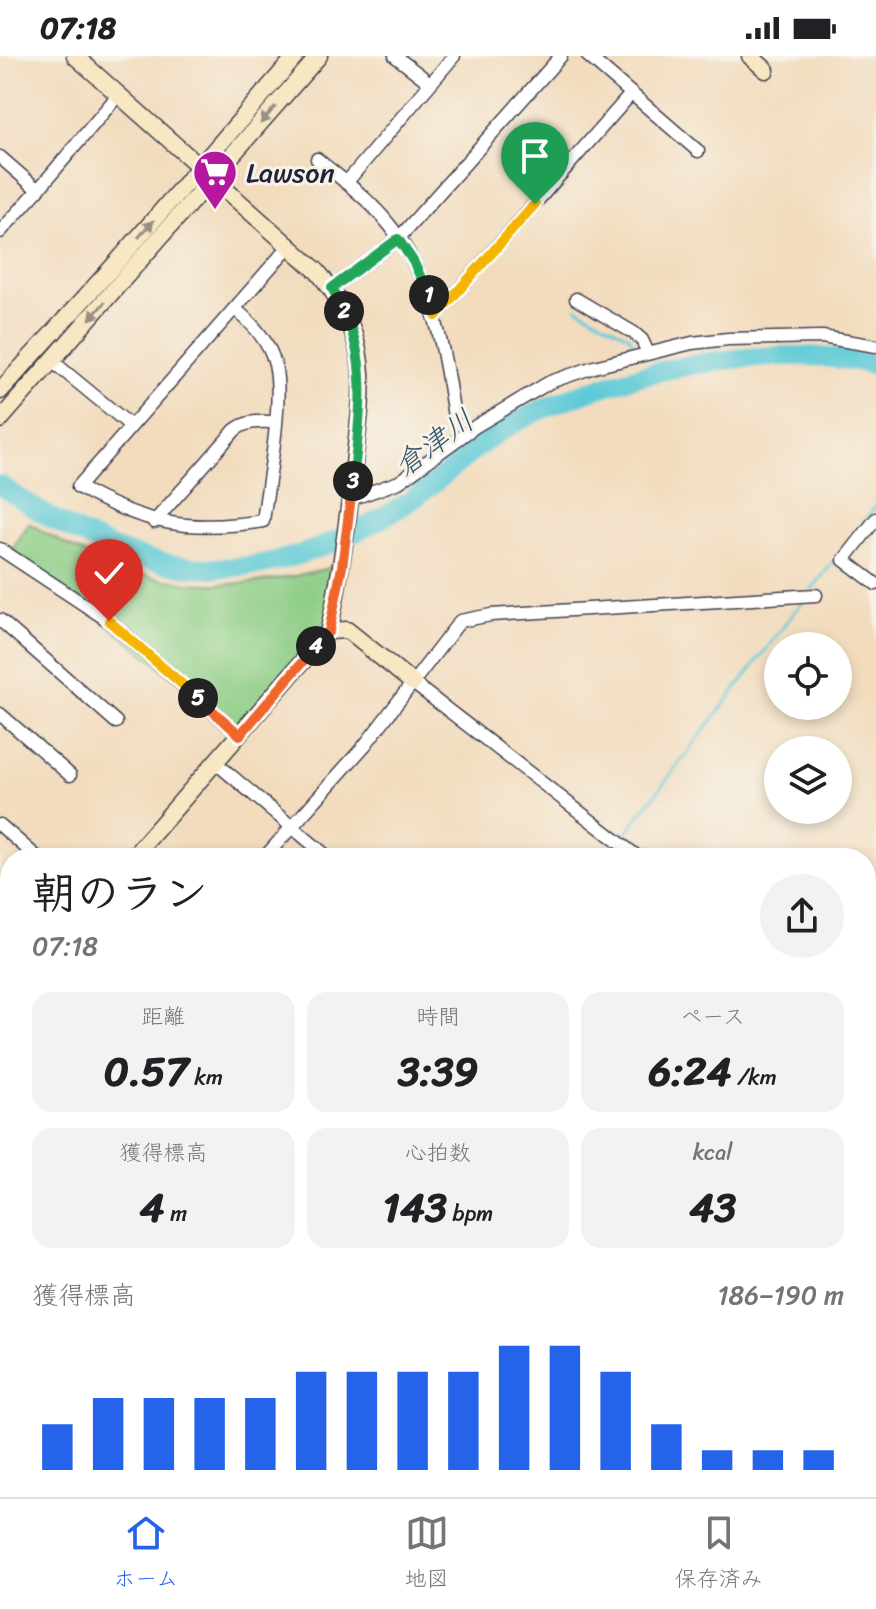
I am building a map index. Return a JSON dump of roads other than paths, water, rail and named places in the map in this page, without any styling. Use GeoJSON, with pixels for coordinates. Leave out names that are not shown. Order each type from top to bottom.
{"type":"FeatureCollection","features":[{"type":"Feature","properties":{"kind":"street"},"geometry":{"type":"LineString","coordinates":[[75,56],[290,245],[332,288],[352,330],[362,381],[342,567],[329,631],[141,848]]}},
{"type":"Feature","properties":{"kind":"street"},"geometry":{"type":"LineString","coordinates":[[0,420],[207,172],[296,56]]}},
{"type":"Feature","properties":{"kind":"street"},"geometry":{"type":"LineString","coordinates":[[0,391],[319,56]]}},
{"type":"Feature","properties":{"kind":"street"},"geometry":{"type":"LineString","coordinates":[[395,56],[430,83]]}},
{"type":"Feature","properties":{"kind":"street"},"geometry":{"type":"LineString","coordinates":[[346,183],[454,56]]}},
{"type":"Feature","properties":{"kind":"street"},"geometry":{"type":"LineString","coordinates":[[332,288],[398,239],[561,56]]}},
{"type":"Feature","properties":{"kind":"street"},"geometry":{"type":"LineString","coordinates":[[588,56],[698,151]]}},
{"type":"Feature","properties":{"kind":"street"},"geometry":{"type":"LineString","coordinates":[[750,56],[766,70]]}},
{"type":"Feature","properties":{"kind":"street"},"geometry":{"type":"LineString","coordinates":[[0,232],[119,94]]}},
{"type":"Feature","properties":{"kind":"street"},"geometry":{"type":"LineString","coordinates":[[436,316],[631,94]]}},
{"type":"Feature","properties":{"kind":"street"},"geometry":{"type":"LineString","coordinates":[[0,157],[38,190]]}},
{"type":"Feature","properties":{"kind":"street"},"geometry":{"type":"LineString","coordinates":[[317,159],[384,218],[413,261],[436,316],[454,417]]}},
{"type":"Feature","properties":{"kind":"street"},"geometry":{"type":"LineString","coordinates":[[235,309],[260,333],[274,359],[278,387],[263,521],[216,527],[154,522],[78,487],[290,245]]}},
{"type":"Feature","properties":{"kind":"street"},"geometry":{"type":"LineString","coordinates":[[576,299],[634,333],[642,340],[648,353]]}},
{"type":"Feature","properties":{"kind":"street"},"geometry":{"type":"LineString","coordinates":[[350,504],[399,482],[476,426],[550,382],[692,343],[822,337],[876,346]]}},
{"type":"Feature","properties":{"kind":"street"},"geometry":{"type":"LineString","coordinates":[[52,361],[131,426]]}},
{"type":"Feature","properties":{"kind":"street"},"geometry":{"type":"LineString","coordinates":[[154,522],[235,430],[255,421],[275,422]]}},
{"type":"Feature","properties":{"kind":"street"},"geometry":{"type":"LineString","coordinates":[[876,519],[844,560],[876,584]]}},
{"type":"Feature","properties":{"kind":"street"},"geometry":{"type":"LineString","coordinates":[[0,549],[109,621],[240,735]]}},
{"type":"Feature","properties":{"kind":"street"},"geometry":{"type":"LineString","coordinates":[[273,848],[365,745],[460,621],[491,615],[816,595]]}},
{"type":"Feature","properties":{"kind":"street"},"geometry":{"type":"LineString","coordinates":[[0,620],[116,722]]}},
{"type":"Feature","properties":{"kind":"street"},"geometry":{"type":"LineString","coordinates":[[329,631],[347,630],[626,848]]}},
{"type":"Feature","properties":{"kind":"street"},"geometry":{"type":"LineString","coordinates":[[0,714],[70,775]]}},
{"type":"Feature","properties":{"kind":"street"},"geometry":{"type":"LineString","coordinates":[[216,763],[316,848]]}},
{"type":"Feature","properties":{"kind":"street"},"geometry":{"type":"LineString","coordinates":[[0,825],[26,848]]}},
{"type":"Feature","properties":{"kind":"waterway"},"geometry":{"type":"LineString","coordinates":[[577,308],[629,336],[635,346]]}},
{"type":"Feature","properties":{"kind":"waterway","name":"倉津川"},"geometry":{"type":"LineString","coordinates":[[0,485],[51,518],[100,543],[148,559],[196,567],[244,567],[293,557],[345,537],[414,499],[482,444],[511,425],[593,390],[689,365],[739,359],[787,356],[834,358],[876,365]]}},
{"type":"Feature","properties":{"kind":"waterway"},"geometry":{"type":"LineString","coordinates":[[842,551],[876,506]]}},
{"type":"Feature","properties":{"kind":"waterway"},"geometry":{"type":"LineString","coordinates":[[812,589],[834,561]]}},
{"type":"Feature","properties":{"kind":"waterway"},"geometry":{"type":"LineString","coordinates":[[623,837],[803,601]]}},
{"type":"Feature","properties":{"kind":"waterway"},"geometry":{"type":"LineString","coordinates":[[614,845],[614,848]]}},
{"type":"Feature","properties":{"kind":"place","name":"Lawson"},"geometry":{"type":"Point","coordinates":[215,211]}}]}
